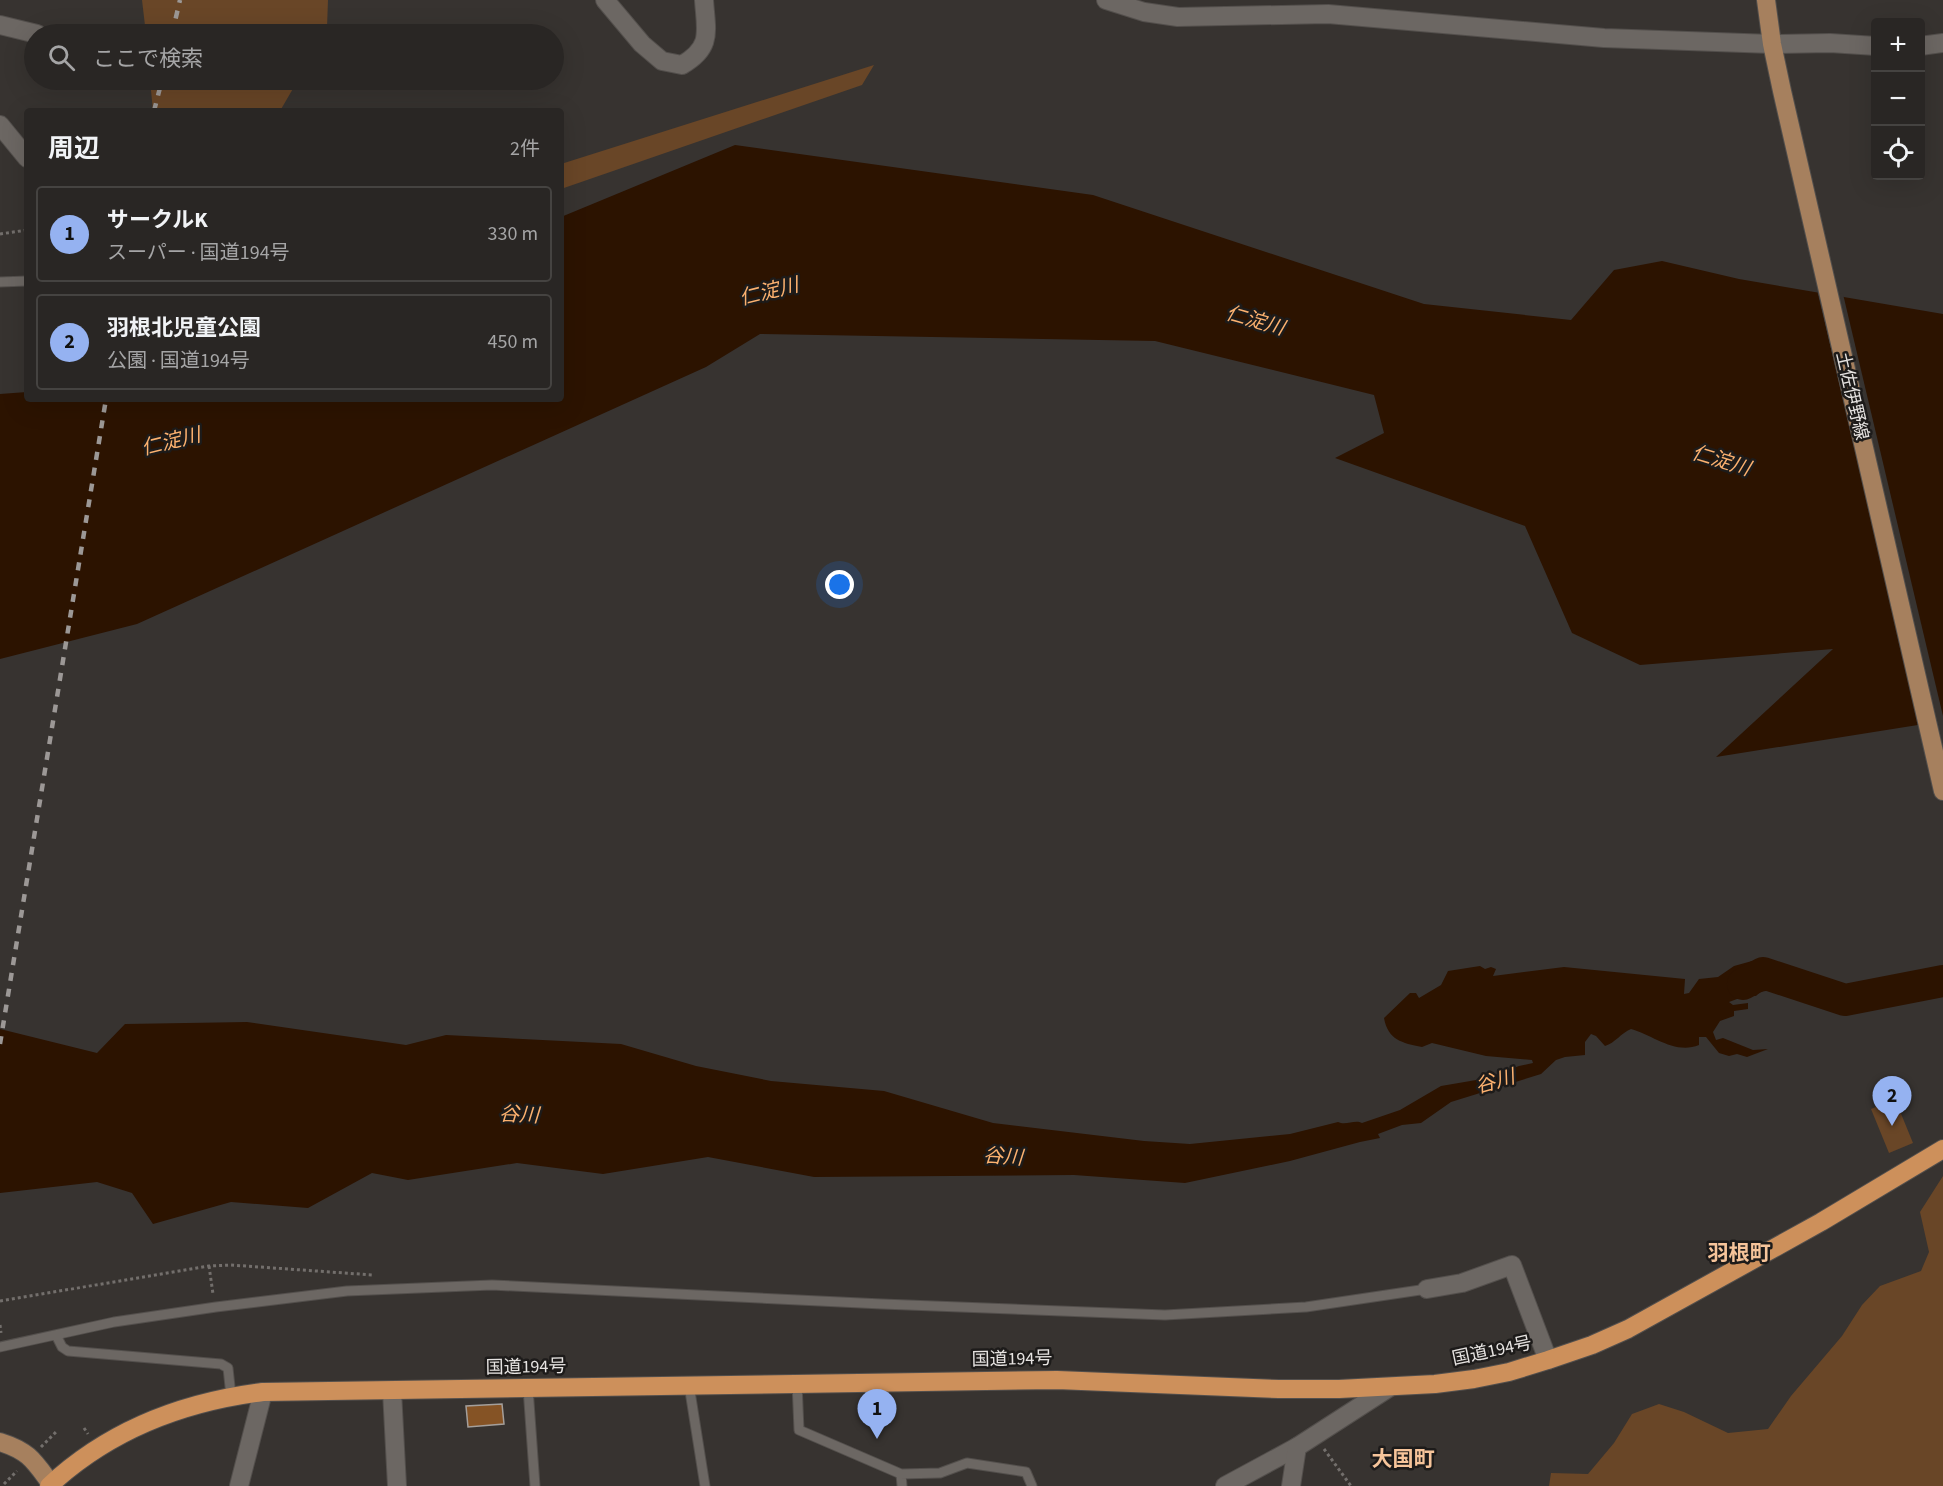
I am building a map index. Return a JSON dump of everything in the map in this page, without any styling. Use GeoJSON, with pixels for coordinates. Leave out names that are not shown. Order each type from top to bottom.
{"type":"FeatureCollection","features":[{"type":"Feature","properties":{"kind":"highway","name":"国道194号"},"geometry":{"type":"LineString","coordinates":[[50,1485],[77,1461],[119,1436],[172,1412],[202,1402],[263,1392],[1057,1380],[1279,1389],[1390,1388],[1474,1379],[1509,1372],[1592,1345],[1662,1311],[1821,1222],[1943,1149]]}},
{"type":"Feature","properties":{"kind":"main road","name":"土佐伊野線"},"geometry":{"type":"LineString","coordinates":[[1766,0],[1782,92],[1943,791]]}},
{"type":"Feature","properties":{"kind":"main road"},"geometry":{"type":"LineString","coordinates":[[0,1442],[31,1456],[50,1485]]}},
{"type":"Feature","properties":{"kind":"street"},"geometry":{"type":"LineString","coordinates":[[605,0],[642,44],[662,61],[682,65],[698,56],[707,35],[704,0]]}},
{"type":"Feature","properties":{"kind":"street"},"geometry":{"type":"LineString","coordinates":[[1106,0],[1144,12],[1178,17],[1328,14],[1604,38],[1871,46]]}},
{"type":"Feature","properties":{"kind":"street"},"geometry":{"type":"LineString","coordinates":[[0,25],[24,31]]}},
{"type":"Feature","properties":{"kind":"street"},"geometry":{"type":"LineString","coordinates":[[1925,45],[1943,43]]}},
{"type":"Feature","properties":{"kind":"street"},"geometry":{"type":"LineString","coordinates":[[0,125],[24,154]]}},
{"type":"Feature","properties":{"kind":"street"},"geometry":{"type":"LineString","coordinates":[[1427,1289],[1462,1283],[1512,1265],[1548,1360]]}},
{"type":"Feature","properties":{"kind":"street"},"geometry":{"type":"LineString","coordinates":[[1225,1486],[1297,1447],[1390,1388]]}},
{"type":"Feature","properties":{"kind":"street"},"geometry":{"type":"LineString","coordinates":[[392,1390],[397,1486]]}},
{"type":"Feature","properties":{"kind":"street"},"geometry":{"type":"LineString","coordinates":[[239,1486],[263,1392]]}},
{"type":"Feature","properties":{"kind":"street"},"geometry":{"type":"LineString","coordinates":[[1291,1486],[1297,1447]]}},
{"type":"Feature","properties":{"kind":"lane"},"geometry":{"type":"LineString","coordinates":[[0,282],[24,281]]}},
{"type":"Feature","properties":{"kind":"lane"},"geometry":{"type":"LineString","coordinates":[[0,1347],[114,1322],[216,1307],[347,1291],[492,1285],[870,1304],[1165,1315],[1306,1307],[1427,1289]]}},
{"type":"Feature","properties":{"kind":"lane"},"geometry":{"type":"LineString","coordinates":[[56,1335],[62,1347],[68,1352],[221,1364],[228,1368],[231,1396]]}},
{"type":"Feature","properties":{"kind":"lane"},"geometry":{"type":"LineString","coordinates":[[797,1383],[799,1430],[901,1474],[940,1473],[967,1463],[1026,1472],[1032,1486]]}},
{"type":"Feature","properties":{"kind":"lane"},"geometry":{"type":"LineString","coordinates":[[689,1385],[705,1486]]}},
{"type":"Feature","properties":{"kind":"lane"},"geometry":{"type":"LineString","coordinates":[[528,1388],[535,1486]]}},
{"type":"Feature","properties":{"kind":"lane"},"geometry":{"type":"LineString","coordinates":[[901,1474],[902,1486]]}},
{"type":"Feature","properties":{"kind":"path"},"geometry":{"type":"LineString","coordinates":[[0,234],[24,230]]}},
{"type":"Feature","properties":{"kind":"path"},"geometry":{"type":"LineString","coordinates":[[0,1301],[209,1266],[231,1265],[381,1276]]}},
{"type":"Feature","properties":{"kind":"path"},"geometry":{"type":"LineString","coordinates":[[209,1266],[216,1307]]}},
{"type":"Feature","properties":{"kind":"path"},"geometry":{"type":"LineString","coordinates":[[1315,1435],[1351,1486]]}},
{"type":"Feature","properties":{"kind":"shaded area"},"geometry":{"type":"Polygon","coordinates":[[[142,0],[328,0],[327,24],[145,24],[142,0]]]}},
{"type":"Feature","properties":{"kind":"shaded area"},"geometry":{"type":"Polygon","coordinates":[[[874,65],[862,85],[564,188],[564,163],[874,65]]]}},
{"type":"Feature","properties":{"kind":"shaded area"},"geometry":{"type":"Polygon","coordinates":[[[151,90],[292,90],[282,108],[153,108],[151,90]]]}},
{"type":"Feature","properties":{"kind":"shaded area"},"geometry":{"type":"Polygon","coordinates":[[[1895,1099],[1913,1143],[1889,1153],[1871,1109],[1895,1099]]]}},
{"type":"Feature","properties":{"kind":"shaded area"},"geometry":{"type":"Polygon","coordinates":[[[1943,1176],[1943,1486],[1549,1486],[1551,1473],[1588,1474],[1614,1443],[1632,1414],[1659,1404],[1684,1412],[1728,1433],[1768,1429],[1791,1396],[1842,1336],[1862,1305],[1880,1286],[1921,1271],[1929,1252],[1920,1212],[1943,1176]]]}},
{"type":"Feature","properties":{"kind":"water","name":"仁淀川"},"geometry":{"type":"Polygon","coordinates":[[[735,145],[1093,195],[1424,304],[1571,320],[1614,270],[1662,261],[1739,279],[1943,314],[1943,721],[1716,757],[1833,649],[1640,665],[1572,633],[1525,526],[1335,458],[1384,433],[1374,395],[1155,341],[760,334],[706,367],[137,624],[0,659],[0,394],[24,392],[24,402],[564,402],[564,216],[735,145]]]}},
{"type":"Feature","properties":{"kind":"water"},"geometry":{"type":"Polygon","coordinates":[[[1752,961],[1759,964],[1786,966],[1777,989],[1760,992],[1756,996],[1751,995],[1747,999],[1729,1002],[1733,1005],[1748,1003],[1748,1009],[1734,1011],[1734,1016],[1720,1021],[1713,1032],[1716,1040],[1723,1038],[1753,1050],[1768,1049],[1747,1057],[1737,1054],[1729,1056],[1719,1053],[1706,1037],[1699,1037],[1699,1045],[1681,1048],[1631,1029],[1605,1046],[1591,1034],[1585,1042],[1585,1055],[1556,1060],[1541,1074],[1451,1102],[1421,1123],[1402,1125],[1378,1134],[1380,1138],[1290,1161],[1185,1183],[1074,1175],[814,1177],[708,1157],[603,1174],[517,1163],[408,1180],[372,1173],[308,1208],[231,1202],[153,1224],[132,1193],[97,1182],[0,1193],[0,1029],[97,1053],[125,1024],[247,1022],[406,1045],[446,1035],[621,1044],[696,1066],[771,1081],[884,1091],[993,1123],[1144,1141],[1190,1144],[1290,1134],[1338,1122],[1362,1123],[1400,1110],[1441,1086],[1488,1078],[1533,1063],[1532,1060],[1486,1056],[1432,1043],[1422,1047],[1402,1042],[1393,1036],[1384,1018],[1410,993],[1416,993],[1419,998],[1441,985],[1448,971],[1480,966],[1485,969],[1491,967],[1496,969],[1493,976],[1564,967],[1685,979],[1684,994],[1689,993],[1699,979],[1718,977],[1734,966],[1752,961]]]}},
{"type":"Feature","properties":{"kind":"pier"},"geometry":{"type":"Polygon","coordinates":[[[1817,290],[1843,294],[1943,716],[1943,724],[1921,727],[1817,290]]]}},
{"type":"Feature","properties":{"kind":"building"},"geometry":{"type":"Polygon","coordinates":[[[502,1404],[504,1424],[468,1427],[466,1406],[502,1404]]]}},
{"type":"Feature","properties":{"kind":"waterway","name":"谷川"},"geometry":{"type":"LineString","coordinates":[[1743,984],[1763,973],[1845,1000],[1943,981]]}},
{"type":"Feature","properties":{"kind":"railway"},"geometry":{"type":"LineString","coordinates":[[174,24],[180,0]]}},
{"type":"Feature","properties":{"kind":"railway"},"geometry":{"type":"LineString","coordinates":[[155,108],[159,90]]}},
{"type":"Feature","properties":{"kind":"railway"},"geometry":{"type":"LineString","coordinates":[[0,1044],[106,402]]}},
{"type":"Feature","properties":{"kind":"place","name":"羽根北児童公園"},"geometry":{"type":"Point","coordinates":[1892,1126]}},
{"type":"Feature","properties":{"kind":"place","name":"サークルK"},"geometry":{"type":"Point","coordinates":[877,1439]}},
{"type":"Feature","properties":{"kind":"district","name":"羽根町"},"geometry":{"type":"Point","coordinates":[1739,1253]}},
{"type":"Feature","properties":{"kind":"district","name":"大国町"},"geometry":{"type":"Point","coordinates":[1403,1459]}}]}
